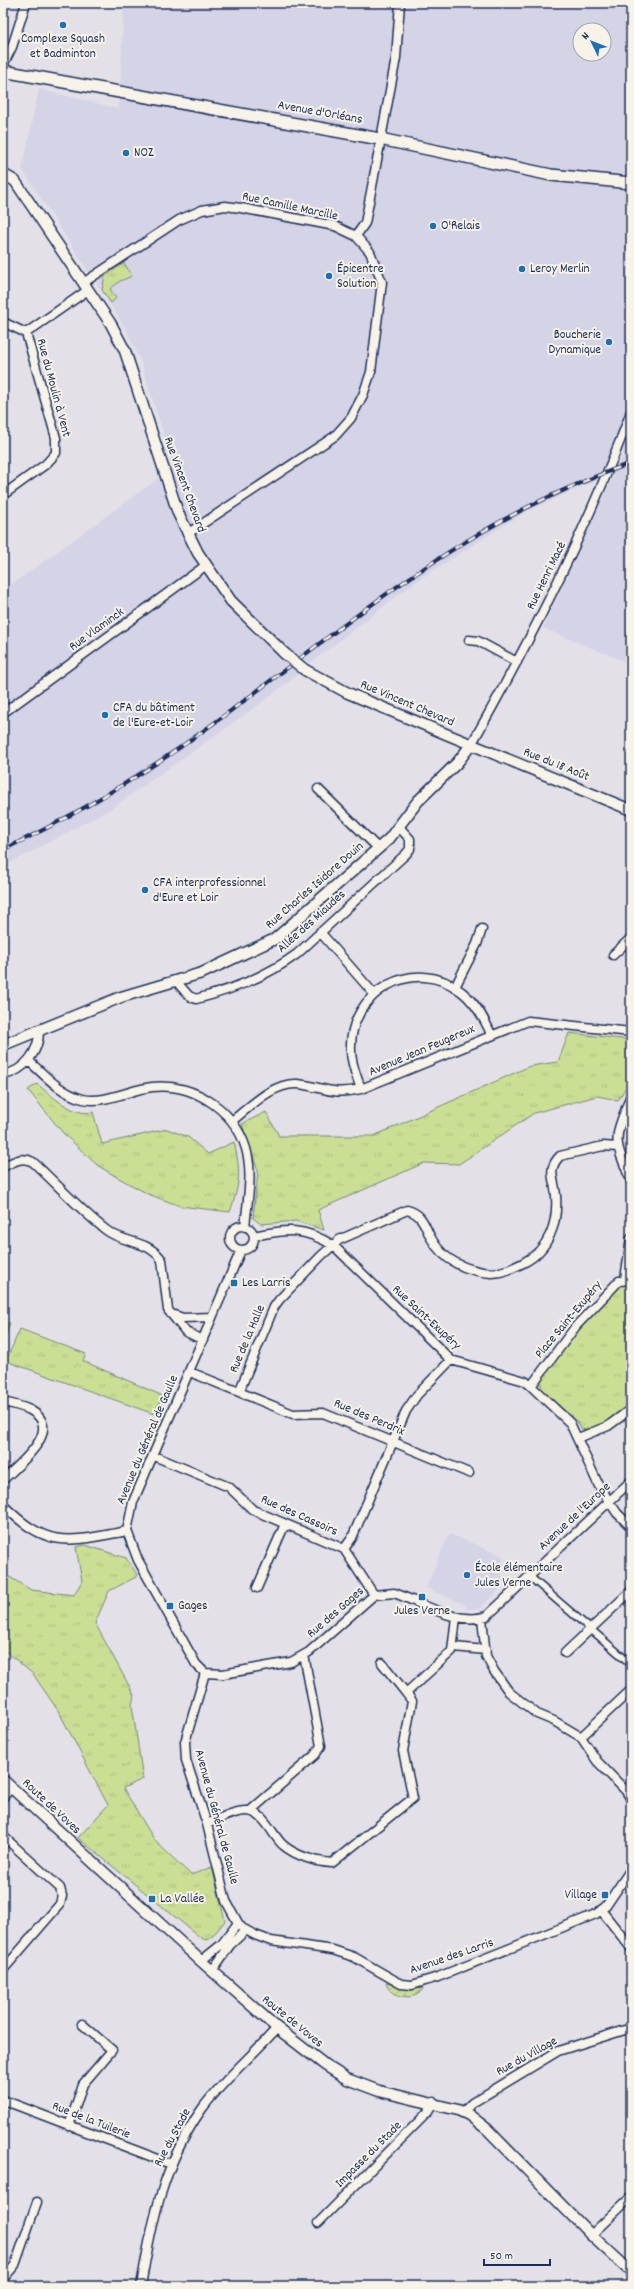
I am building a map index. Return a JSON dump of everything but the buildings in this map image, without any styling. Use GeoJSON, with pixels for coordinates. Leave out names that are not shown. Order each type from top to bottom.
{"type":"FeatureCollection","features":[{"type":"Feature","properties":{"kind":"main road","name":"Avenue d'Orléans"},"geometry":{"type":"LineString","coordinates":[[3,71],[380,139],[551,175],[631,183]]}},
{"type":"Feature","properties":{"kind":"street"},"geometry":{"type":"LineString","coordinates":[[3,65],[12,47],[26,3]]}},
{"type":"Feature","properties":{"kind":"street"},"geometry":{"type":"LineString","coordinates":[[356,236],[365,223],[396,58],[400,3]]}},
{"type":"Feature","properties":{"kind":"street","name":"Rue Vincent Chevard"},"geometry":{"type":"LineString","coordinates":[[3,174],[15,181],[111,324],[125,351],[178,513],[187,534],[205,566],[231,601],[305,670],[348,693],[471,745]]}},
{"type":"Feature","properties":{"kind":"street","name":"Rue Camille Marcille"},"geometry":{"type":"LineString","coordinates":[[26,333],[86,286],[178,220],[202,210],[225,206],[335,226],[356,236],[370,252],[382,282],[371,372],[363,395],[351,418],[335,436],[187,534]]}},
{"type":"Feature","properties":{"kind":"street"},"geometry":{"type":"LineString","coordinates":[[3,322],[26,333]]}},
{"type":"Feature","properties":{"kind":"street","name":"Rue du Moulin à Vent"},"geometry":{"type":"LineString","coordinates":[[3,495],[46,464],[56,453],[56,438],[26,333]]}},
{"type":"Feature","properties":{"kind":"street","name":"Rue Henri Macé"},"geometry":{"type":"LineString","coordinates":[[471,745],[517,662],[556,586],[610,471],[631,412]]}},
{"type":"Feature","properties":{"kind":"street","name":"Rue Vlaminck"},"geometry":{"type":"LineString","coordinates":[[3,713],[205,566]]}},
{"type":"Feature","properties":{"kind":"street"},"geometry":{"type":"LineString","coordinates":[[470,637],[517,662]]}},
{"type":"Feature","properties":{"kind":"street","name":"Rue du 18 Août"},"geometry":{"type":"LineString","coordinates":[[471,745],[631,810]]}},
{"type":"Feature","properties":{"kind":"street","name":"Rue Charles Isidore Douin"},"geometry":{"type":"LineString","coordinates":[[3,1045],[39,1029],[121,997],[202,974],[275,939],[379,849],[399,827],[418,801],[457,763],[471,745]]}},
{"type":"Feature","properties":{"kind":"street"},"geometry":{"type":"LineString","coordinates":[[318,789],[379,849]]}},
{"type":"Feature","properties":{"kind":"street","name":"Allée des Miaudes"},"geometry":{"type":"LineString","coordinates":[[176,981],[189,996],[196,999],[267,973],[297,954],[410,849],[409,837],[399,827]]}},
{"type":"Feature","properties":{"kind":"street"},"geometry":{"type":"LineString","coordinates":[[455,987],[477,944],[482,929]]}},
{"type":"Feature","properties":{"kind":"street"},"geometry":{"type":"LineString","coordinates":[[320,932],[374,994]]}},
{"type":"Feature","properties":{"kind":"street"},"geometry":{"type":"LineString","coordinates":[[613,955],[631,938]]}},
{"type":"Feature","properties":{"kind":"street"},"geometry":{"type":"LineString","coordinates":[[361,1089],[350,1052],[351,1037],[358,1014],[374,994],[397,981],[411,977],[439,979],[455,987],[472,1000],[491,1034]]}},
{"type":"Feature","properties":{"kind":"street","name":"Avenue Jean Feugereux"},"geometry":{"type":"LineString","coordinates":[[232,1121],[273,1090],[286,1085],[297,1084],[333,1093],[361,1089],[491,1034],[528,1021],[539,1020],[631,1032]]}},
{"type":"Feature","properties":{"kind":"street"},"geometry":{"type":"LineString","coordinates":[[3,1075],[19,1070],[29,1061],[39,1039],[39,1029]]}},
{"type":"Feature","properties":{"kind":"street"},"geometry":{"type":"LineString","coordinates":[[29,1061],[70,1095],[85,1099],[103,1098],[139,1088],[164,1086],[185,1089],[202,1096],[219,1108],[232,1121],[242,1138],[248,1157],[249,1184],[245,1227]]}},
{"type":"Feature","properties":{"kind":"street"},"geometry":{"type":"LineString","coordinates":[[631,1095],[620,1120],[617,1147],[631,1181]]}},
{"type":"Feature","properties":{"kind":"street","name":"Rue de la Halle"},"geometry":{"type":"LineString","coordinates":[[239,1392],[274,1307],[321,1256],[339,1240],[406,1210],[415,1212],[422,1219],[431,1239],[443,1255],[461,1267],[478,1272],[496,1273],[511,1270],[529,1260],[542,1248],[552,1232],[556,1215],[556,1194],[551,1174],[555,1161],[560,1156],[603,1146],[617,1147]]}},
{"type":"Feature","properties":{"kind":"street"},"geometry":{"type":"LineString","coordinates":[[3,1167],[17,1160],[27,1158],[107,1231],[150,1247],[162,1260],[168,1310],[186,1332],[203,1340]]}},
{"type":"Feature","properties":{"kind":"street"},"geometry":{"type":"LineString","coordinates":[[245,1227],[251,1230],[254,1236],[251,1246],[241,1250],[232,1244],[231,1237],[234,1230],[245,1227]]}},
{"type":"Feature","properties":{"kind":"street","name":"Rue Saint-Exupéry"},"geometry":{"type":"LineString","coordinates":[[254,1236],[281,1230],[296,1230],[317,1236],[334,1246],[451,1360],[525,1381],[570,1424],[578,1438],[599,1486],[617,1513],[631,1527]]}},
{"type":"Feature","properties":{"kind":"street"},"geometry":{"type":"LineString","coordinates":[[628,1280],[631,1238]]}},
{"type":"Feature","properties":{"kind":"street","name":"Avenue du Général de Gaulle"},"geometry":{"type":"LineString","coordinates":[[126,1530],[133,1502],[241,1250]]}},
{"type":"Feature","properties":{"kind":"street","name":"Place Saint-Exupéry"},"geometry":{"type":"LineString","coordinates":[[531,1386],[594,1305],[619,1281],[628,1280]]}},
{"type":"Feature","properties":{"kind":"street"},"geometry":{"type":"LineString","coordinates":[[171,1314],[183,1318],[212,1317]]}},
{"type":"Feature","properties":{"kind":"street"},"geometry":{"type":"LineString","coordinates":[[344,1549],[352,1538],[412,1400],[451,1360]]}},
{"type":"Feature","properties":{"kind":"street","name":"Rue des Perdrix"},"geometry":{"type":"LineString","coordinates":[[190,1372],[293,1414],[323,1412],[470,1473]]}},
{"type":"Feature","properties":{"kind":"street"},"geometry":{"type":"LineString","coordinates":[[3,1402],[30,1410],[38,1416],[43,1425],[43,1435],[38,1444],[3,1480]]}},
{"type":"Feature","properties":{"kind":"street"},"geometry":{"type":"LineString","coordinates":[[578,1438],[608,1426],[631,1409]]}},
{"type":"Feature","properties":{"kind":"street","name":"Rue des Cassoirs"},"geometry":{"type":"LineString","coordinates":[[154,1456],[229,1487],[253,1510],[344,1549],[374,1595]]}},
{"type":"Feature","properties":{"kind":"street","name":"Avenue de l'Europe"},"geometry":{"type":"LineString","coordinates":[[482,1618],[492,1613],[529,1576],[631,1481]]}},
{"type":"Feature","properties":{"kind":"street"},"geometry":{"type":"LineString","coordinates":[[3,1505],[21,1522],[39,1533],[61,1541],[126,1530],[146,1573],[196,1664],[205,1673]]}},
{"type":"Feature","properties":{"kind":"street"},"geometry":{"type":"LineString","coordinates":[[257,1588],[285,1524]]}},
{"type":"Feature","properties":{"kind":"street"},"geometry":{"type":"LineString","coordinates":[[529,1576],[631,1664]]}},
{"type":"Feature","properties":{"kind":"street"},"geometry":{"type":"LineString","coordinates":[[565,1653],[631,1591]]}},
{"type":"Feature","properties":{"kind":"street","name":"Rue des Gages"},"geometry":{"type":"LineString","coordinates":[[205,1673],[223,1674],[291,1662],[304,1655],[374,1595],[394,1592],[456,1617],[475,1620],[482,1618]]}},
{"type":"Feature","properties":{"kind":"street"},"geometry":{"type":"LineString","coordinates":[[406,1693],[447,1658],[454,1647],[456,1617]]}},
{"type":"Feature","properties":{"kind":"street"},"geometry":{"type":"LineString","coordinates":[[482,1618],[486,1656],[494,1671],[509,1692],[537,1714],[554,1721],[581,1737],[597,1761],[630,1796]]}},
{"type":"Feature","properties":{"kind":"street"},"geometry":{"type":"LineString","coordinates":[[454,1647],[486,1650]]}},
{"type":"Feature","properties":{"kind":"street"},"geometry":{"type":"LineString","coordinates":[[250,1811],[316,1755],[321,1746],[304,1655]]}},
{"type":"Feature","properties":{"kind":"street"},"geometry":{"type":"LineString","coordinates":[[207,1824],[241,1811],[250,1811],[257,1814],[265,1822],[283,1845],[316,1862],[332,1863],[414,1798],[403,1751],[412,1701],[382,1663]]}},
{"type":"Feature","properties":{"kind":"street","name":"Avenue du Général de Gaulle"},"geometry":{"type":"LineString","coordinates":[[205,1673],[185,1742],[186,1760],[207,1824],[226,1901],[242,1927]]}},
{"type":"Feature","properties":{"kind":"street"},"geometry":{"type":"LineString","coordinates":[[581,1737],[631,1690]]}},
{"type":"Feature","properties":{"kind":"street","name":"Route de Voves"},"geometry":{"type":"LineString","coordinates":[[3,1780],[212,1971],[277,2028],[325,2065],[347,2079],[379,2092],[434,2102],[463,2112],[487,2128],[591,2235],[631,2272]]}},
{"type":"Feature","properties":{"kind":"street"},"geometry":{"type":"LineString","coordinates":[[3,1797],[11,1788]]}},
{"type":"Feature","properties":{"kind":"street"},"geometry":{"type":"LineString","coordinates":[[3,1836],[60,1888],[62,1896],[60,1904],[3,1970]]}},
{"type":"Feature","properties":{"kind":"street"},"geometry":{"type":"LineString","coordinates":[[631,1869],[606,1906],[601,1910],[631,1948]]}},
{"type":"Feature","properties":{"kind":"street","name":"Avenue des Larris"},"geometry":{"type":"LineString","coordinates":[[242,1927],[270,1941],[333,1950],[354,1957],[393,1981],[412,1985],[438,1977],[582,1921],[601,1910]]}},
{"type":"Feature","properties":{"kind":"street"},"geometry":{"type":"LineString","coordinates":[[201,1961],[242,1927]]}},
{"type":"Feature","properties":{"kind":"street"},"geometry":{"type":"LineString","coordinates":[[212,1971],[242,1927]]}},
{"type":"Feature","properties":{"kind":"street"},"geometry":{"type":"LineString","coordinates":[[69,2126],[83,2084],[112,2050],[82,2024]]}},
{"type":"Feature","properties":{"kind":"street","name":"Rue du Stade"},"geometry":{"type":"LineString","coordinates":[[141,2286],[153,2218],[171,2164],[202,2108],[277,2028]]}},
{"type":"Feature","properties":{"kind":"street","name":"Rue du Village"},"geometry":{"type":"LineString","coordinates":[[463,2112],[472,2103],[558,2052],[631,2028]]}},
{"type":"Feature","properties":{"kind":"street","name":"Rue de la Tuilerie"},"geometry":{"type":"LineString","coordinates":[[3,2100],[171,2164]]}},
{"type":"Feature","properties":{"kind":"street","name":"Impasse du Stade"},"geometry":{"type":"LineString","coordinates":[[318,2223],[428,2112],[434,2102]]}},
{"type":"Feature","properties":{"kind":"street"},"geometry":{"type":"LineString","coordinates":[[591,2235],[631,2197]]}},
{"type":"Feature","properties":{"kind":"street"},"geometry":{"type":"LineString","coordinates":[[3,2279],[15,2265],[37,2202]]}},
{"type":"Feature","properties":{"kind":"shaded area"},"geometry":{"type":"Polygon","coordinates":[[[124,3],[631,3],[631,664],[543,628],[624,453],[609,457],[597,480],[525,512],[418,580],[308,665],[290,650],[281,656],[301,672],[257,706],[112,808],[3,867],[3,591],[174,467],[140,359],[126,329],[22,169],[39,89],[119,109],[124,3]]]}},
{"type":"Feature","properties":{"kind":"shaded area","name":"École élémentaire Jules Verne"},"geometry":{"type":"Polygon","coordinates":[[[449,1534],[503,1556],[501,1572],[505,1584],[479,1609],[466,1609],[466,1605],[426,1588],[449,1534]]]}},
{"type":"Feature","properties":{"kind":"green space"},"geometry":{"type":"Polygon","coordinates":[[[124,263],[132,276],[120,281],[110,289],[116,298],[111,303],[102,290],[105,276],[124,263]]]}},
{"type":"Feature","properties":{"kind":"green space"},"geometry":{"type":"Polygon","coordinates":[[[569,1033],[631,1040],[631,1079],[618,1100],[597,1096],[534,1113],[459,1164],[424,1163],[318,1210],[324,1230],[296,1221],[261,1224],[253,1218],[258,1171],[242,1124],[266,1112],[279,1136],[374,1136],[530,1066],[558,1062],[569,1033]]]}},
{"type":"Feature","properties":{"kind":"green space"},"geometry":{"type":"Polygon","coordinates":[[[37,1084],[70,1108],[85,1113],[93,1112],[102,1144],[167,1129],[188,1137],[208,1154],[234,1142],[238,1161],[238,1185],[230,1212],[180,1206],[148,1194],[97,1165],[63,1133],[28,1090],[37,1084]]]}},
{"type":"Feature","properties":{"kind":"green space"},"geometry":{"type":"Polygon","coordinates":[[[621,1285],[631,1286],[631,1403],[601,1426],[582,1430],[576,1420],[541,1390],[541,1380],[577,1332],[621,1285]]]}},
{"type":"Feature","properties":{"kind":"green space"},"geometry":{"type":"Polygon","coordinates":[[[3,1321],[10,1323],[3,1344],[3,1321]]]}},
{"type":"Feature","properties":{"kind":"green space"},"geometry":{"type":"Polygon","coordinates":[[[20,1329],[86,1354],[83,1361],[163,1396],[154,1414],[6,1361],[20,1329]]]}},
{"type":"Feature","properties":{"kind":"green space"},"geometry":{"type":"Polygon","coordinates":[[[85,1545],[126,1558],[138,1576],[109,1591],[95,1623],[134,1695],[132,1705],[143,1779],[123,1788],[155,1841],[191,1875],[212,1867],[225,1921],[211,1938],[206,1940],[201,1938],[78,1838],[108,1805],[59,1712],[33,1674],[3,1649],[3,1573],[31,1590],[74,1595],[82,1581],[76,1547],[85,1545]]]}},
{"type":"Feature","properties":{"kind":"green space"},"geometry":{"type":"Polygon","coordinates":[[[386,1983],[411,1990],[423,1988],[420,1993],[409,1997],[397,1995],[392,1992],[386,1983]]]}},
{"type":"Feature","properties":{"kind":"railway"},"geometry":{"type":"LineString","coordinates":[[3,850],[57,823],[110,793],[160,761],[244,701],[381,598],[452,550],[506,518],[594,477],[631,463]]}},
{"type":"Feature","properties":{"kind":"place","name":"Complexe Squash et Badminton"},"geometry":{"type":"Point","coordinates":[63,25]}},
{"type":"Feature","properties":{"kind":"place","name":"NOZ"},"geometry":{"type":"Point","coordinates":[126,153]}},
{"type":"Feature","properties":{"kind":"place","name":"O'Relais"},"geometry":{"type":"Point","coordinates":[433,226]}},
{"type":"Feature","properties":{"kind":"place","name":"Leroy Merlin"},"geometry":{"type":"Point","coordinates":[522,269]}},
{"type":"Feature","properties":{"kind":"place","name":"Épicentre Solution"},"geometry":{"type":"Point","coordinates":[329,276]}},
{"type":"Feature","properties":{"kind":"place","name":"Boucherie Dynamique"},"geometry":{"type":"Point","coordinates":[609,342]}},
{"type":"Feature","properties":{"kind":"place","name":"CFA du bâtiment de l'Eure-et-Loir"},"geometry":{"type":"Point","coordinates":[105,715]}},
{"type":"Feature","properties":{"kind":"place","name":"CFA interprofessionnel d'Eure et Loir"},"geometry":{"type":"Point","coordinates":[145,890]}},
{"type":"Feature","properties":{"kind":"place","name":"Les Larris"},"geometry":{"type":"Point","coordinates":[234,1283]}},
{"type":"Feature","properties":{"kind":"place","name":"École élémentaire Jules Verne"},"geometry":{"type":"Point","coordinates":[467,1575]}},
{"type":"Feature","properties":{"kind":"place","name":"Jules Verne"},"geometry":{"type":"Point","coordinates":[422,1597]}},
{"type":"Feature","properties":{"kind":"place","name":"Gages"},"geometry":{"type":"Point","coordinates":[170,1606]}},
{"type":"Feature","properties":{"kind":"place","name":"Village"},"geometry":{"type":"Point","coordinates":[605,1895]}},
{"type":"Feature","properties":{"kind":"place","name":"La Vallée"},"geometry":{"type":"Point","coordinates":[152,1899]}}]}
